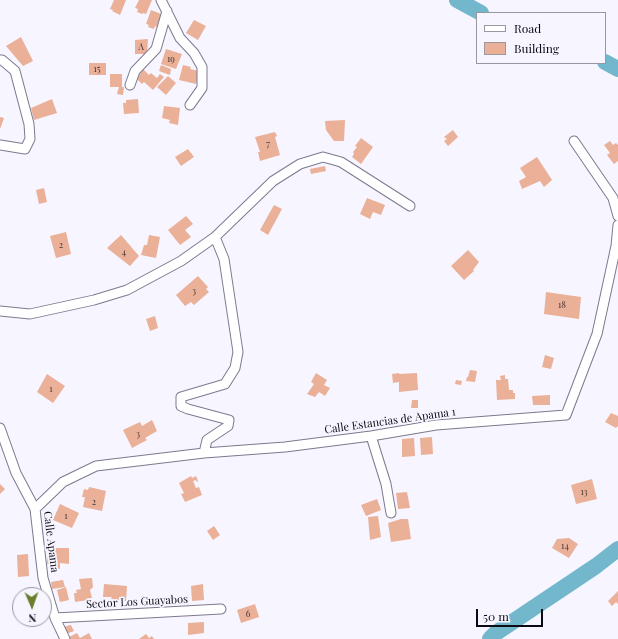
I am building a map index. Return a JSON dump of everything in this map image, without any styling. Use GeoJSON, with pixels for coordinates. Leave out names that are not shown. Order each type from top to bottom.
{"type":"FeatureCollection","features":[{"type":"Feature","properties":{"kind":"street"},"geometry":{"type":"LineString","coordinates":[[161,0],[180,38],[194,53],[202,67],[202,88],[190,105]]}},
{"type":"Feature","properties":{"kind":"street"},"geometry":{"type":"LineString","coordinates":[[130,85],[135,71],[156,49],[167,11]]}},
{"type":"Feature","properties":{"kind":"street"},"geometry":{"type":"LineString","coordinates":[[0,60],[15,71],[29,124],[30,139],[25,149],[0,145]]}},
{"type":"Feature","properties":{"kind":"street"},"geometry":{"type":"LineString","coordinates":[[574,141],[613,198],[618,216]]}},
{"type":"Feature","properties":{"kind":"street"},"geometry":{"type":"LineString","coordinates":[[0,311],[30,314],[94,300],[127,290],[181,261],[215,237],[273,181],[300,164],[323,157],[341,162],[410,206]]}},
{"type":"Feature","properties":{"kind":"street","name":"Calle Estancias de Apama 1"},"geometry":{"type":"LineString","coordinates":[[35,509],[63,482],[96,466],[204,453],[285,447],[371,436],[436,425],[566,415],[597,334],[616,246],[618,225]]}},
{"type":"Feature","properties":{"kind":"street"},"geometry":{"type":"LineString","coordinates":[[204,453],[207,440],[228,426],[229,420],[181,406],[181,397],[225,384],[235,368],[238,352],[224,259],[215,237]]}},
{"type":"Feature","properties":{"kind":"street","name":"Calle Apama"},"geometry":{"type":"LineString","coordinates":[[0,428],[16,474],[35,509],[43,578],[54,618],[65,639]]}},
{"type":"Feature","properties":{"kind":"street"},"geometry":{"type":"LineString","coordinates":[[371,436],[386,484],[391,513]]}},
{"type":"Feature","properties":{"kind":"street","name":"Sector Los Guayabos"},"geometry":{"type":"LineString","coordinates":[[54,618],[221,609]]}},
{"type":"Feature","properties":{"kind":"building"},"geometry":{"type":"Polygon","coordinates":[[[114,0],[126,0],[120,15],[110,9],[114,0]]]}},
{"type":"Feature","properties":{"kind":"building"},"geometry":{"type":"Polygon","coordinates":[[[139,0],[152,0],[146,14],[137,12],[138,9],[135,8],[139,0]]]}},
{"type":"Feature","properties":{"kind":"building"},"geometry":{"type":"Polygon","coordinates":[[[151,10],[161,14],[157,27],[155,26],[154,29],[148,27],[149,25],[146,24],[151,10]]]}},
{"type":"Feature","properties":{"kind":"building"},"geometry":{"type":"Polygon","coordinates":[[[194,20],[206,26],[198,40],[186,33],[194,20]]]}},
{"type":"Feature","properties":{"kind":"building"},"geometry":{"type":"Polygon","coordinates":[[[21,37],[33,61],[23,66],[6,46],[21,37]]]}},
{"type":"Feature","properties":{"kind":"building"},"geometry":{"type":"Polygon","coordinates":[[[148,39],[147,54],[135,54],[135,40],[148,39]]]}},
{"type":"Feature","properties":{"kind":"building"},"geometry":{"type":"Polygon","coordinates":[[[166,49],[182,54],[176,69],[161,64],[166,49]]]}},
{"type":"Feature","properties":{"kind":"building"},"geometry":{"type":"Polygon","coordinates":[[[89,63],[106,63],[106,75],[89,75],[89,63]]]}},
{"type":"Feature","properties":{"kind":"building"},"geometry":{"type":"Polygon","coordinates":[[[161,65],[171,69],[170,75],[159,71],[161,65]]]}},
{"type":"Feature","properties":{"kind":"building"},"geometry":{"type":"Polygon","coordinates":[[[183,65],[191,67],[190,69],[199,71],[196,84],[179,80],[183,65]]]}},
{"type":"Feature","properties":{"kind":"building"},"geometry":{"type":"Polygon","coordinates":[[[143,69],[149,75],[151,73],[157,78],[160,74],[164,77],[153,90],[144,82],[142,84],[137,79],[143,69]]]}},
{"type":"Feature","properties":{"kind":"building"},"geometry":{"type":"Polygon","coordinates":[[[110,74],[122,74],[122,87],[124,87],[123,95],[117,94],[119,87],[110,87],[110,74]]]}},
{"type":"Feature","properties":{"kind":"building"},"geometry":{"type":"Polygon","coordinates":[[[168,76],[176,83],[166,95],[157,87],[168,76]]]}},
{"type":"Feature","properties":{"kind":"building"},"geometry":{"type":"Polygon","coordinates":[[[52,99],[57,113],[34,120],[31,108],[52,99]]]}},
{"type":"Feature","properties":{"kind":"building"},"geometry":{"type":"Polygon","coordinates":[[[138,99],[139,113],[124,114],[123,103],[126,103],[126,100],[138,99]]]}},
{"type":"Feature","properties":{"kind":"building"},"geometry":{"type":"Polygon","coordinates":[[[164,106],[180,108],[178,125],[169,123],[170,120],[162,118],[164,106]]]}},
{"type":"Feature","properties":{"kind":"building"},"geometry":{"type":"Polygon","coordinates":[[[0,117],[4,118],[0,129],[0,117]]]}},
{"type":"Feature","properties":{"kind":"building"},"geometry":{"type":"Polygon","coordinates":[[[345,120],[344,141],[334,141],[326,130],[325,121],[345,120]]]}},
{"type":"Feature","properties":{"kind":"building"},"geometry":{"type":"Polygon","coordinates":[[[453,130],[458,137],[448,146],[444,141],[447,139],[444,137],[453,130]]]}},
{"type":"Feature","properties":{"kind":"building"},"geometry":{"type":"Polygon","coordinates":[[[275,132],[280,155],[260,161],[258,152],[260,152],[255,137],[275,132]]]}},
{"type":"Feature","properties":{"kind":"building"},"geometry":{"type":"Polygon","coordinates":[[[361,138],[373,147],[361,164],[352,157],[354,154],[353,152],[357,147],[355,146],[361,138]]]}},
{"type":"Feature","properties":{"kind":"building"},"geometry":{"type":"Polygon","coordinates":[[[610,141],[613,145],[616,143],[618,145],[618,161],[614,164],[607,155],[610,153],[604,145],[610,141]]]}},
{"type":"Feature","properties":{"kind":"building"},"geometry":{"type":"Polygon","coordinates":[[[188,149],[194,157],[181,166],[175,157],[188,149]]]}},
{"type":"Feature","properties":{"kind":"building"},"geometry":{"type":"Polygon","coordinates":[[[537,157],[552,180],[544,187],[540,181],[522,189],[519,181],[526,177],[520,168],[537,157]]]}},
{"type":"Feature","properties":{"kind":"building"},"geometry":{"type":"Polygon","coordinates":[[[325,166],[326,171],[311,174],[310,169],[325,166]]]}},
{"type":"Feature","properties":{"kind":"building"},"geometry":{"type":"Polygon","coordinates":[[[44,188],[47,202],[39,204],[36,190],[44,188]]]}},
{"type":"Feature","properties":{"kind":"building"},"geometry":{"type":"Polygon","coordinates":[[[367,198],[385,205],[381,215],[373,212],[370,219],[360,214],[367,198]]]}},
{"type":"Feature","properties":{"kind":"building"},"geometry":{"type":"Polygon","coordinates":[[[274,205],[282,209],[268,235],[260,230],[274,205]]]}},
{"type":"Feature","properties":{"kind":"building"},"geometry":{"type":"Polygon","coordinates":[[[186,216],[193,224],[185,230],[191,237],[180,245],[168,230],[186,216]]]}},
{"type":"Feature","properties":{"kind":"building"},"geometry":{"type":"Polygon","coordinates":[[[66,232],[71,254],[56,258],[50,236],[66,232]]]}},
{"type":"Feature","properties":{"kind":"building"},"geometry":{"type":"Polygon","coordinates":[[[121,235],[139,256],[130,266],[107,248],[121,235]]]}},
{"type":"Feature","properties":{"kind":"building"},"geometry":{"type":"Polygon","coordinates":[[[149,235],[160,237],[156,258],[141,255],[144,245],[147,245],[149,235]]]}},
{"type":"Feature","properties":{"kind":"building"},"geometry":{"type":"Polygon","coordinates":[[[468,250],[479,262],[473,270],[474,271],[464,280],[451,266],[468,250]]]}},
{"type":"Feature","properties":{"kind":"building"},"geometry":{"type":"Polygon","coordinates":[[[198,276],[208,287],[206,289],[209,292],[194,305],[191,302],[185,306],[176,295],[198,276]]]}},
{"type":"Feature","properties":{"kind":"building"},"geometry":{"type":"Polygon","coordinates":[[[546,292],[581,297],[579,319],[544,314],[546,292]]]}},
{"type":"Feature","properties":{"kind":"building"},"geometry":{"type":"Polygon","coordinates":[[[155,316],[158,328],[150,331],[146,319],[155,316]]]}},
{"type":"Feature","properties":{"kind":"building"},"geometry":{"type":"Polygon","coordinates":[[[545,355],[554,358],[551,369],[542,367],[545,355]]]}},
{"type":"Feature","properties":{"kind":"building"},"geometry":{"type":"Polygon","coordinates":[[[470,370],[477,371],[475,382],[466,381],[470,370]]]}},
{"type":"Feature","properties":{"kind":"building"},"geometry":{"type":"Polygon","coordinates":[[[316,373],[327,380],[324,385],[330,388],[325,396],[319,392],[315,397],[307,394],[314,384],[311,382],[316,373]]]}},
{"type":"Feature","properties":{"kind":"building"},"geometry":{"type":"Polygon","coordinates":[[[417,373],[418,390],[399,392],[399,382],[393,383],[392,374],[417,373]]]}},
{"type":"Feature","properties":{"kind":"building"},"geometry":{"type":"Polygon","coordinates":[[[47,374],[65,386],[53,403],[37,392],[47,374]]]}},
{"type":"Feature","properties":{"kind":"building"},"geometry":{"type":"Polygon","coordinates":[[[505,375],[505,379],[508,379],[509,390],[513,390],[513,393],[515,393],[515,399],[497,400],[496,380],[501,380],[500,376],[505,375]]]}},
{"type":"Feature","properties":{"kind":"building"},"geometry":{"type":"Polygon","coordinates":[[[456,380],[462,381],[461,385],[455,384],[456,380]]]}},
{"type":"Feature","properties":{"kind":"building"},"geometry":{"type":"Polygon","coordinates":[[[550,395],[550,405],[533,405],[532,396],[550,395]]]}},
{"type":"Feature","properties":{"kind":"building"},"geometry":{"type":"Polygon","coordinates":[[[412,400],[418,400],[418,408],[411,408],[412,400]]]}},
{"type":"Feature","properties":{"kind":"building"},"geometry":{"type":"Polygon","coordinates":[[[611,413],[618,416],[618,426],[616,428],[605,422],[611,413]]]}},
{"type":"Feature","properties":{"kind":"building"},"geometry":{"type":"Polygon","coordinates":[[[152,420],[157,431],[145,438],[147,440],[132,448],[123,430],[140,422],[142,426],[152,420]]]}},
{"type":"Feature","properties":{"kind":"building"},"geometry":{"type":"Polygon","coordinates":[[[432,437],[433,454],[421,455],[420,438],[432,437]]]}},
{"type":"Feature","properties":{"kind":"building"},"geometry":{"type":"Polygon","coordinates":[[[414,438],[415,456],[402,457],[402,439],[414,438]]]}},
{"type":"Feature","properties":{"kind":"building"},"geometry":{"type":"Polygon","coordinates":[[[191,476],[192,478],[196,476],[198,481],[193,481],[196,488],[199,487],[202,495],[185,502],[181,494],[184,493],[179,483],[191,476]]]}},
{"type":"Feature","properties":{"kind":"building"},"geometry":{"type":"Polygon","coordinates":[[[592,479],[597,499],[576,504],[571,485],[592,479]]]}},
{"type":"Feature","properties":{"kind":"building"},"geometry":{"type":"Polygon","coordinates":[[[0,484],[5,489],[0,494],[0,484]]]}},
{"type":"Feature","properties":{"kind":"building"},"geometry":{"type":"Polygon","coordinates":[[[89,487],[106,491],[102,511],[83,507],[85,497],[82,497],[84,489],[88,490],[89,487]]]}},
{"type":"Feature","properties":{"kind":"building"},"geometry":{"type":"Polygon","coordinates":[[[407,492],[410,508],[398,509],[396,493],[407,492]]]}},
{"type":"Feature","properties":{"kind":"building"},"geometry":{"type":"Polygon","coordinates":[[[377,499],[381,510],[366,516],[361,505],[377,499]]]}},
{"type":"Feature","properties":{"kind":"building"},"geometry":{"type":"Polygon","coordinates":[[[60,504],[79,513],[72,528],[53,520],[60,504]]]}},
{"type":"Feature","properties":{"kind":"building"},"geometry":{"type":"Polygon","coordinates":[[[378,516],[381,537],[370,540],[368,517],[378,516]]]}},
{"type":"Feature","properties":{"kind":"building"},"geometry":{"type":"Polygon","coordinates":[[[401,519],[408,519],[411,539],[391,542],[388,523],[401,519]]]}},
{"type":"Feature","properties":{"kind":"building"},"geometry":{"type":"Polygon","coordinates":[[[214,526],[220,535],[213,540],[207,531],[214,526]]]}},
{"type":"Feature","properties":{"kind":"building"},"geometry":{"type":"Polygon","coordinates":[[[569,538],[578,544],[569,558],[552,548],[557,539],[569,538]]]}},
{"type":"Feature","properties":{"kind":"building"},"geometry":{"type":"Polygon","coordinates":[[[50,548],[69,548],[69,564],[60,563],[60,569],[54,568],[54,564],[47,564],[50,548]]]}},
{"type":"Feature","properties":{"kind":"building"},"geometry":{"type":"Polygon","coordinates":[[[28,554],[29,576],[18,577],[17,555],[28,554]]]}},
{"type":"Feature","properties":{"kind":"building"},"geometry":{"type":"Polygon","coordinates":[[[92,578],[93,587],[90,590],[92,598],[75,602],[74,593],[77,593],[76,590],[81,589],[79,579],[92,578]]]}},
{"type":"Feature","properties":{"kind":"building"},"geometry":{"type":"Polygon","coordinates":[[[63,580],[65,587],[52,589],[51,582],[63,580]]]}},
{"type":"Feature","properties":{"kind":"building"},"geometry":{"type":"Polygon","coordinates":[[[104,584],[127,586],[126,601],[111,599],[112,597],[103,597],[104,584]]]}},
{"type":"Feature","properties":{"kind":"building"},"geometry":{"type":"Polygon","coordinates":[[[203,584],[204,600],[192,601],[191,586],[203,584]]]}},
{"type":"Feature","properties":{"kind":"building"},"geometry":{"type":"Polygon","coordinates":[[[66,587],[69,600],[60,602],[57,590],[66,587]]]}},
{"type":"Feature","properties":{"kind":"building"},"geometry":{"type":"Polygon","coordinates":[[[618,591],[618,604],[616,602],[612,606],[608,601],[618,591]]]}},
{"type":"Feature","properties":{"kind":"building"},"geometry":{"type":"Polygon","coordinates":[[[255,604],[259,617],[241,623],[237,610],[255,604]]]}},
{"type":"Feature","properties":{"kind":"building"},"geometry":{"type":"Polygon","coordinates":[[[204,622],[204,633],[188,635],[188,623],[204,622]]]}},
{"type":"Feature","properties":{"kind":"building"},"geometry":{"type":"Polygon","coordinates":[[[71,625],[74,631],[66,634],[63,627],[71,625]]]}},
{"type":"Feature","properties":{"kind":"building"},"geometry":{"type":"Polygon","coordinates":[[[77,633],[80,638],[89,633],[92,639],[67,638],[77,633]]]}},
{"type":"Feature","properties":{"kind":"building"},"geometry":{"type":"Polygon","coordinates":[[[146,634],[149,638],[152,636],[154,639],[139,639],[146,634]]]}},
{"type":"Feature","properties":{"kind":"waterway"},"geometry":{"type":"LineString","coordinates":[[457,0],[479,12]]}},
{"type":"Feature","properties":{"kind":"waterway"},"geometry":{"type":"LineString","coordinates":[[606,63],[618,69]]}},
{"type":"Feature","properties":{"kind":"waterway"},"geometry":{"type":"LineString","coordinates":[[490,639],[496,633],[596,566],[618,549]]}}]}
